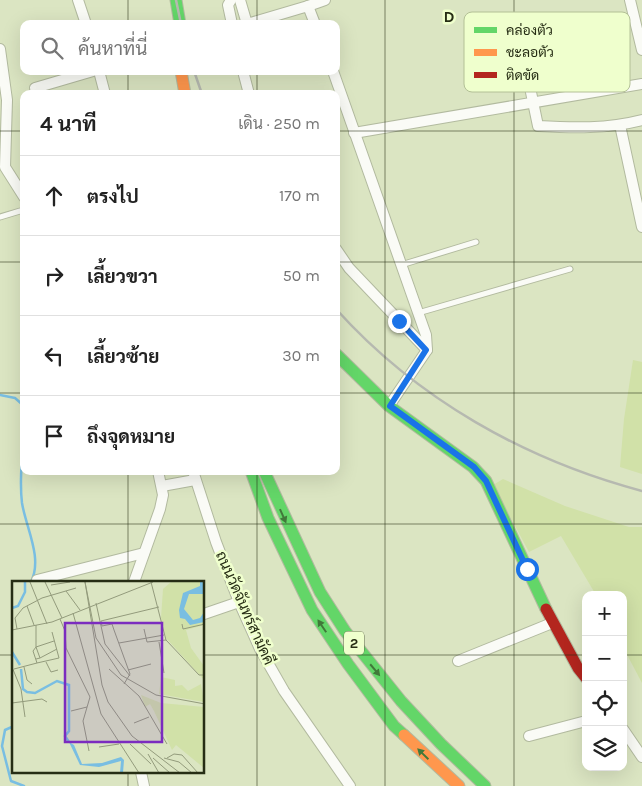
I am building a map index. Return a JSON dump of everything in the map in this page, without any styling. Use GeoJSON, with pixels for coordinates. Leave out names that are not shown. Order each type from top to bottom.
{"type":"FeatureCollection","features":[{"type":"Feature","properties":{"kind":"main road"},"geometry":{"type":"LineString","coordinates":[[171,0],[174,20]]}},
{"type":"Feature","properties":{"kind":"main road"},"geometry":{"type":"LineString","coordinates":[[176,0],[179,20]]}},
{"type":"Feature","properties":{"kind":"main road"},"geometry":{"type":"LineString","coordinates":[[183,75],[184,90]]}},
{"type":"Feature","properties":{"kind":"main road"},"geometry":{"type":"LineString","coordinates":[[189,75],[190,90]]}},
{"type":"Feature","properties":{"kind":"main road"},"geometry":{"type":"LineString","coordinates":[[340,358],[390,406],[474,467],[486,481],[552,623],[582,673]]}},
{"type":"Feature","properties":{"kind":"main road","name":"2"},"geometry":{"type":"LineString","coordinates":[[252,475],[268,518],[312,610],[348,664],[394,726],[459,786]]}},
{"type":"Feature","properties":{"kind":"main road","name":"2"},"geometry":{"type":"LineString","coordinates":[[266,475],[285,520],[327,604],[368,662],[409,712],[485,786]]}},
{"type":"Feature","properties":{"kind":"street"},"geometry":{"type":"LineString","coordinates":[[78,0],[85,20]]}},
{"type":"Feature","properties":{"kind":"street"},"geometry":{"type":"LineString","coordinates":[[231,0],[228,5],[231,20]]}},
{"type":"Feature","properties":{"kind":"street"},"geometry":{"type":"LineString","coordinates":[[240,0],[246,20]]}},
{"type":"Feature","properties":{"kind":"street"},"geometry":{"type":"LineString","coordinates":[[261,20],[325,0]]}},
{"type":"Feature","properties":{"kind":"street"},"geometry":{"type":"LineString","coordinates":[[630,0],[642,50]]}},
{"type":"Feature","properties":{"kind":"street"},"geometry":{"type":"LineString","coordinates":[[308,6],[313,20]]}},
{"type":"Feature","properties":{"kind":"street"},"geometry":{"type":"LineString","coordinates":[[0,49],[7,100],[5,167],[20,191]]}},
{"type":"Feature","properties":{"kind":"street"},"geometry":{"type":"LineString","coordinates":[[35,88],[79,75]]}},
{"type":"Feature","properties":{"kind":"street"},"geometry":{"type":"LineString","coordinates":[[99,75],[104,90]]}},
{"type":"Feature","properties":{"kind":"street"},"geometry":{"type":"LineString","coordinates":[[244,75],[247,90]]}},
{"type":"Feature","properties":{"kind":"street"},"geometry":{"type":"LineString","coordinates":[[333,75],[339,90]]}},
{"type":"Feature","properties":{"kind":"street"},"geometry":{"type":"LineString","coordinates":[[531,92],[538,126],[576,128],[620,125],[642,120]]}},
{"type":"Feature","properties":{"kind":"street"},"geometry":{"type":"LineString","coordinates":[[354,133],[594,92]]}},
{"type":"Feature","properties":{"kind":"street"},"geometry":{"type":"LineString","coordinates":[[340,94],[426,335],[426,350],[390,406]]}},
{"type":"Feature","properties":{"kind":"street"},"geometry":{"type":"LineString","coordinates":[[620,125],[642,226]]}},
{"type":"Feature","properties":{"kind":"street"},"geometry":{"type":"LineString","coordinates":[[340,255],[349,268],[426,350]]}},
{"type":"Feature","properties":{"kind":"street"},"geometry":{"type":"LineString","coordinates":[[134,581],[160,509],[163,495],[159,475]]}},
{"type":"Feature","properties":{"kind":"street"},"geometry":{"type":"LineString","coordinates":[[162,486],[194,476]]}},
{"type":"Feature","properties":{"kind":"street","name":"ถนนวัดจันทร์สามัคคี"},"geometry":{"type":"LineString","coordinates":[[194,476],[239,602],[260,649],[284,692],[350,786]]}},
{"type":"Feature","properties":{"kind":"street"},"geometry":{"type":"LineString","coordinates":[[37,580],[144,553]]}},
{"type":"Feature","properties":{"kind":"street"},"geometry":{"type":"LineString","coordinates":[[205,614],[239,602]]}},
{"type":"Feature","properties":{"kind":"street"},"geometry":{"type":"LineString","coordinates":[[458,661],[552,623]]}},
{"type":"Feature","properties":{"kind":"street"},"geometry":{"type":"LineString","coordinates":[[529,736],[582,722]]}},
{"type":"Feature","properties":{"kind":"street"},"geometry":{"type":"LineString","coordinates":[[627,735],[642,757]]}},
{"type":"Feature","properties":{"kind":"lane"},"geometry":{"type":"LineString","coordinates":[[0,218],[20,211]]}},
{"type":"Feature","properties":{"kind":"lane"},"geometry":{"type":"LineString","coordinates":[[400,265],[476,242]]}},
{"type":"Feature","properties":{"kind":"lane"},"geometry":{"type":"LineString","coordinates":[[418,313],[570,269]]}},
{"type":"Feature","properties":{"kind":"green space"},"geometry":{"type":"Polygon","coordinates":[[[633,360],[642,362],[642,474],[620,467],[624,419],[633,360]]]}},
{"type":"Feature","properties":{"kind":"green space"},"geometry":{"type":"Polygon","coordinates":[[[503,479],[565,506],[629,527],[642,527],[642,683],[627,655],[627,591],[594,591],[561,536],[529,552],[493,485],[503,479]]]}},
{"type":"Feature","properties":{"kind":"waterway"},"geometry":{"type":"LineString","coordinates":[[0,395],[15,398],[20,402]]}},
{"type":"Feature","properties":{"kind":"waterway"},"geometry":{"type":"LineString","coordinates":[[21,475],[21,497],[35,563],[31,581]]}},
{"type":"Feature","properties":{"kind":"waterway"},"geometry":{"type":"LineString","coordinates":[[12,727],[5,730],[2,746],[11,781],[24,786]]}},
{"type":"Feature","properties":{"kind":"railway"},"geometry":{"type":"LineString","coordinates":[[176,0],[180,20]]}},
{"type":"Feature","properties":{"kind":"railway"},"geometry":{"type":"LineString","coordinates":[[195,75],[201,90]]}},
{"type":"Feature","properties":{"kind":"railway"},"geometry":{"type":"LineString","coordinates":[[340,313],[402,371],[438,398],[476,422],[515,444],[556,462],[642,491]]}},
{"type":"Feature","properties":{"kind":"traffic: fast"},"geometry":{"type":"LineString","coordinates":[[176,0],[179,20]]}},
{"type":"Feature","properties":{"kind":"traffic: fast"},"geometry":{"type":"LineString","coordinates":[[340,358],[389,406],[473,467],[486,481],[546,609]]}},
{"type":"Feature","properties":{"kind":"traffic: fast"},"geometry":{"type":"LineString","coordinates":[[252,475],[268,518],[312,610],[348,664],[394,726],[404,735]]}},
{"type":"Feature","properties":{"kind":"traffic: fast"},"geometry":{"type":"LineString","coordinates":[[266,475],[320,592],[345,631],[401,701],[441,744],[485,786]]}},
{"type":"Feature","properties":{"kind":"traffic: slow"},"geometry":{"type":"LineString","coordinates":[[182,75],[184,90]]}},
{"type":"Feature","properties":{"kind":"traffic: slow"},"geometry":{"type":"LineString","coordinates":[[404,735],[459,786]]}},
{"type":"Feature","properties":{"kind":"traffic: jam"},"geometry":{"type":"LineString","coordinates":[[546,609],[582,673]]}},
{"type":"Feature","properties":{"kind":"route"},"geometry":{"type":"LineString","coordinates":[[399,321],[426,350],[390,406],[474,467],[486,481],[527,569]]}}]}
